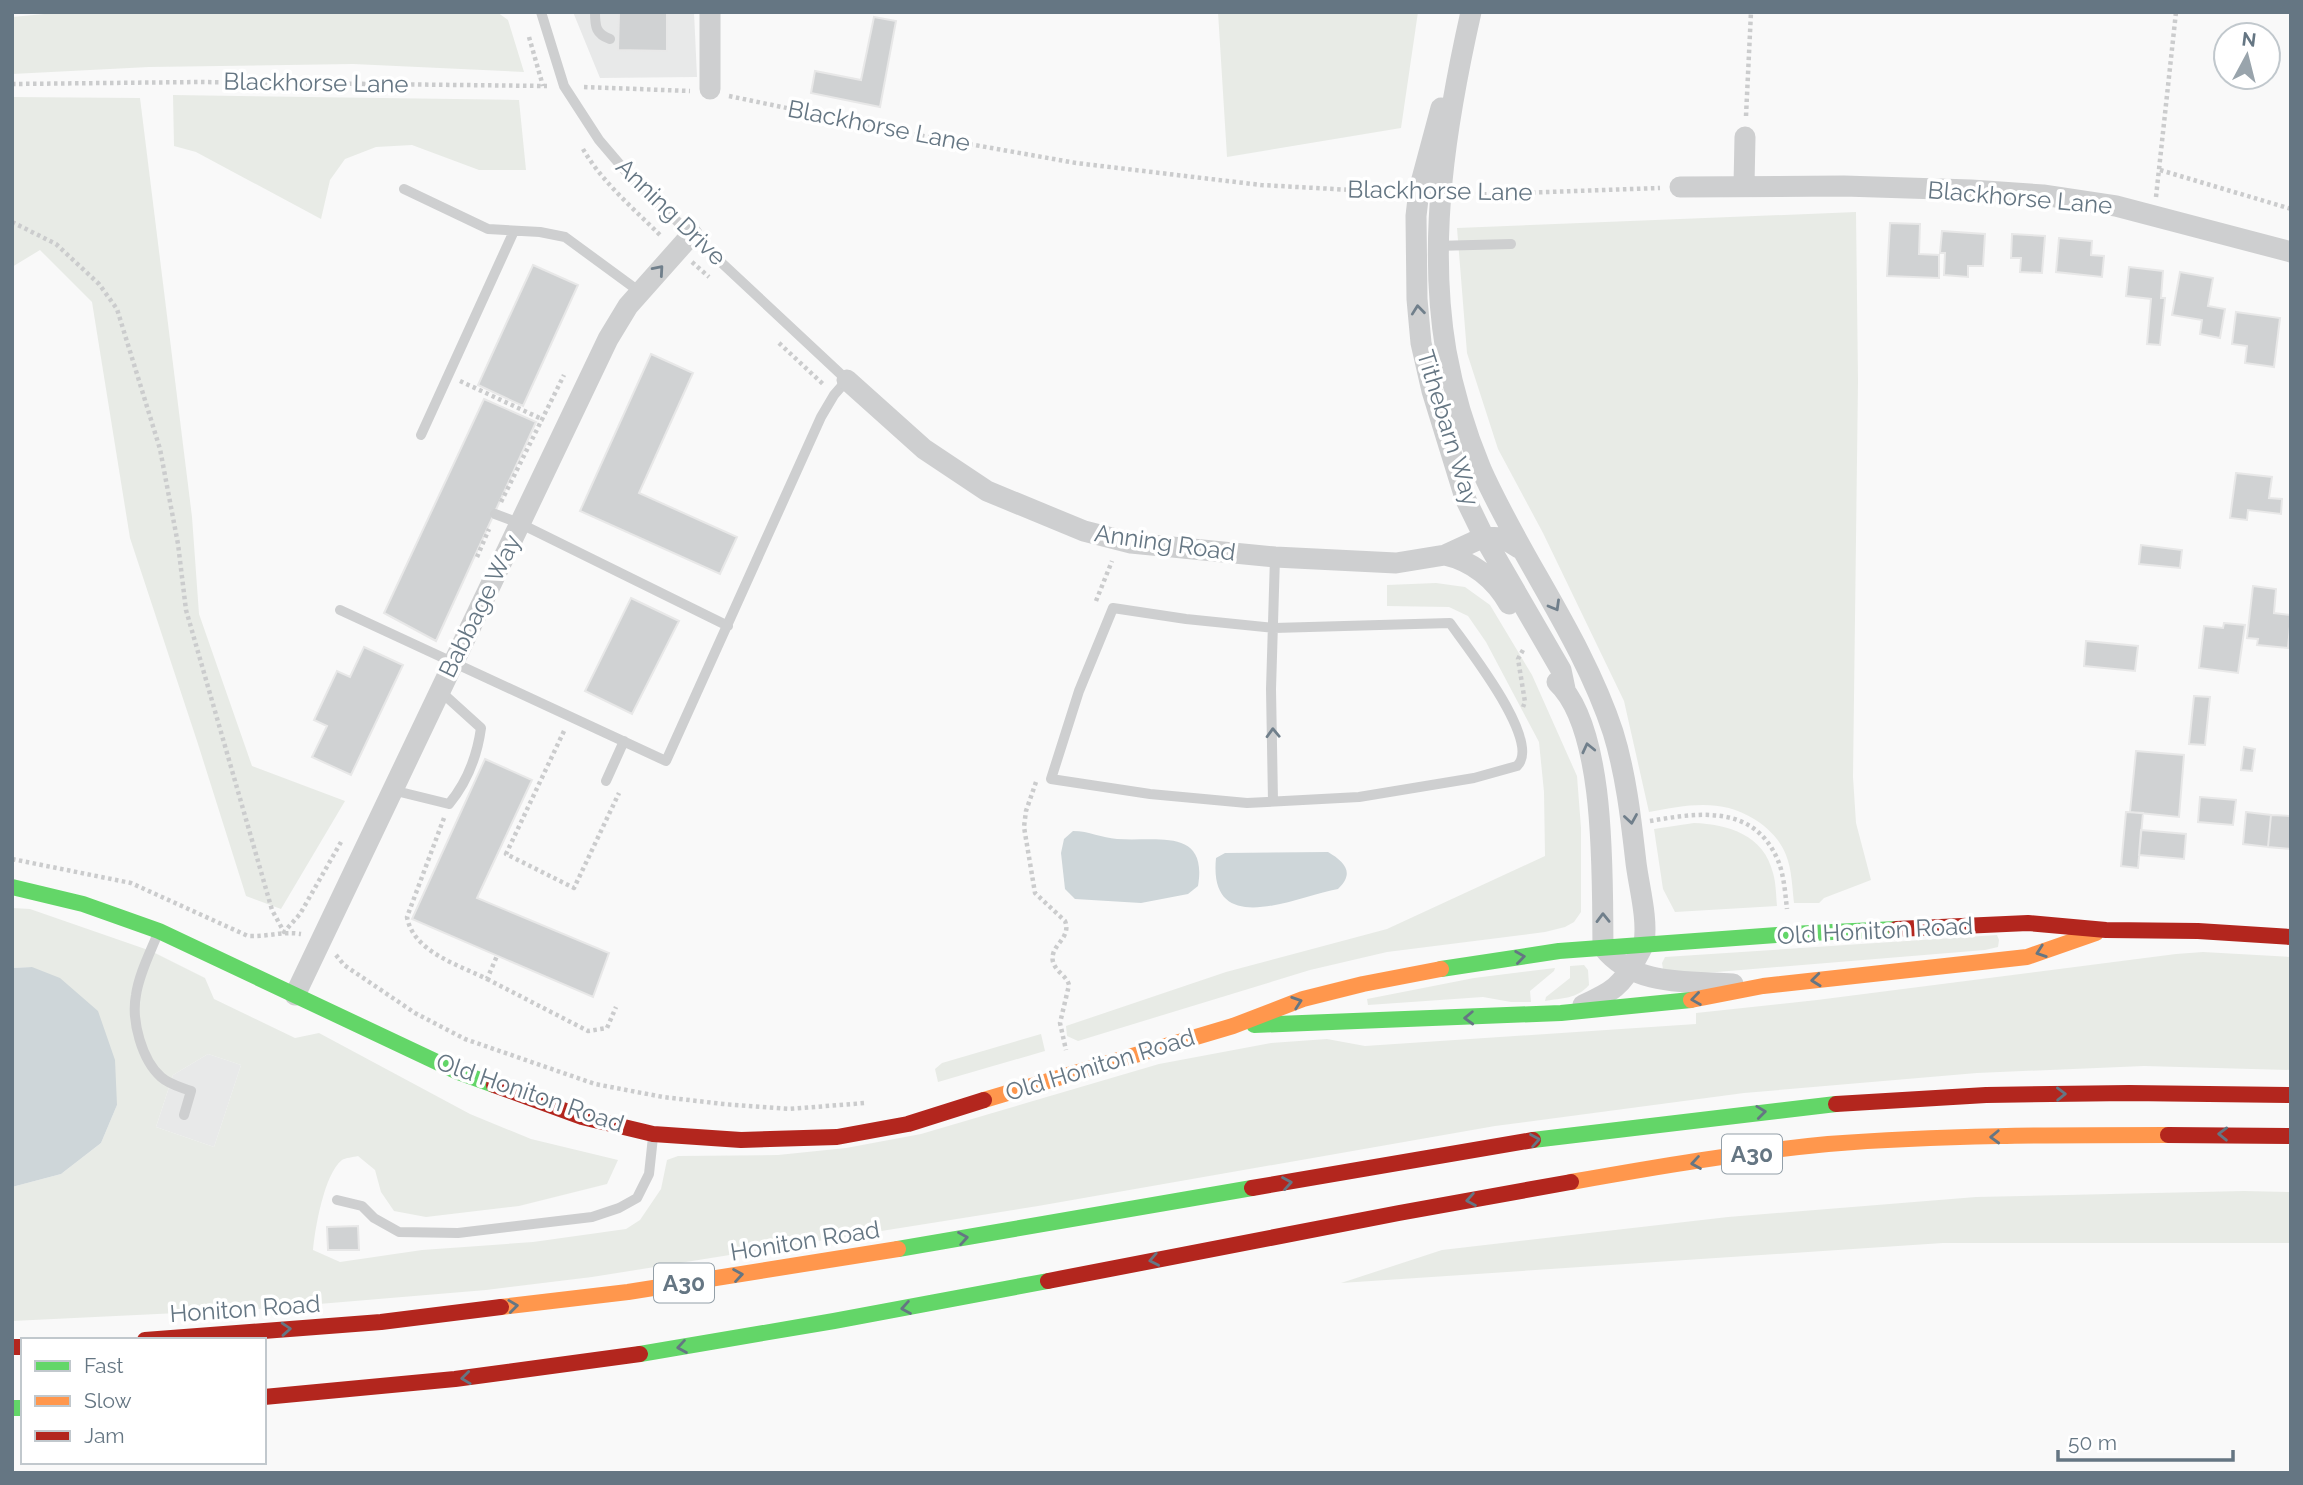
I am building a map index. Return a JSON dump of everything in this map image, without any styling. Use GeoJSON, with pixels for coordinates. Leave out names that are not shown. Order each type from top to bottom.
{"type":"FeatureCollection","features":[{"type":"Feature","properties":{"kind":"main road","name":"Old Honiton Road"},"geometry":{"type":"LineString","coordinates":[[12,887],[83,904],[159,931],[458,1072],[582,1117],[653,1134],[741,1140],[837,1137],[908,1124],[1164,1044],[1233,1026],[1303,999],[1461,965],[1559,951],[2028,923],[2106,930],[2198,931],[2291,937]]}},
{"type":"Feature","properties":{"kind":"main road","name":"Old Honiton Road"},"geometry":{"type":"LineString","coordinates":[[1233,1026],[1561,1013],[1699,999],[1763,986],[2027,957],[2106,930]]}},
{"type":"Feature","properties":{"kind":"main road","name":"Honiton Road"},"geometry":{"type":"LineString","coordinates":[[171,1338],[381,1322],[628,1292],[1559,1136],[1809,1106],[1999,1095],[2129,1093],[2291,1096]]}},
{"type":"Feature","properties":{"kind":"main road","name":"A30"},"geometry":{"type":"LineString","coordinates":[[266,1397],[373,1389],[533,1371],[730,1340],[1530,1189],[1782,1149],[1921,1139],[2056,1135],[2291,1136]]}},
{"type":"Feature","properties":{"kind":"street"},"geometry":{"type":"LineString","coordinates":[[710,12],[710,89]]}},
{"type":"Feature","properties":{"kind":"street","name":"Tithebarn Way"},"geometry":{"type":"LineString","coordinates":[[1471,12],[1458,71],[1442,105],[1430,191],[1415,247],[1421,343],[1432,391],[1465,498],[1484,537],[1561,670],[1565,690]]}},
{"type":"Feature","properties":{"kind":"street"},"geometry":{"type":"LineString","coordinates":[[1744,185],[1745,130]]}},
{"type":"Feature","properties":{"kind":"street","name":"Blackhorse Lane"},"geometry":{"type":"LineString","coordinates":[[1680,187],[1744,185],[1971,190],[2043,195],[2116,206],[2291,252]]}},
{"type":"Feature","properties":{"kind":"street","name":"Tithebarn Way"},"geometry":{"type":"LineString","coordinates":[[1430,191],[1439,245],[1440,298],[1447,353],[1465,424],[1480,467],[1519,548],[1558,611],[1598,692],[1613,732],[1632,825],[1644,944]]}},
{"type":"Feature","properties":{"kind":"street","name":"Babbage Way"},"geometry":{"type":"LineString","coordinates":[[295,995],[608,339],[628,306],[677,240]]}},
{"type":"Feature","properties":{"kind":"street","name":"Anning Road"},"geometry":{"type":"LineString","coordinates":[[840,387],[987,491],[1084,531],[1131,543],[1275,557],[1396,563],[1445,555],[1484,537]]}},
{"type":"Feature","properties":{"kind":"street","name":"Tithebarn Way"},"geometry":{"type":"LineString","coordinates":[[1480,467],[1490,519],[1484,537]]}},
{"type":"Feature","properties":{"kind":"street","name":"Tithebarn Way"},"geometry":{"type":"LineString","coordinates":[[1484,537],[1503,538],[1519,548]]}},
{"type":"Feature","properties":{"kind":"street","name":"Tithebarn Way"},"geometry":{"type":"LineString","coordinates":[[1445,555],[1461,559],[1475,567],[1502,592],[1550,675],[1574,704],[1588,744],[1596,787],[1601,830],[1603,947]]}},
{"type":"Feature","properties":{"kind":"street","name":"Old Honiton Road"},"geometry":{"type":"LineString","coordinates":[[1561,1013],[1599,998],[1620,985],[1644,944]]}},
{"type":"Feature","properties":{"kind":"street","name":"Old Honiton Road"},"geometry":{"type":"LineString","coordinates":[[1603,947],[1611,958],[1630,970],[1668,982],[1763,986]]}},
{"type":"Feature","properties":{"kind":"lane","name":"Anning Drive"},"geometry":{"type":"LineString","coordinates":[[541,12],[564,86],[599,140],[634,181],[677,240],[840,387]]}},
{"type":"Feature","properties":{"kind":"lane"},"geometry":{"type":"LineString","coordinates":[[596,12],[595,28],[610,39]]}},
{"type":"Feature","properties":{"kind":"lane"},"geometry":{"type":"LineString","coordinates":[[404,189],[488,229],[540,232],[565,237],[640,292]]}},
{"type":"Feature","properties":{"kind":"lane"},"geometry":{"type":"LineString","coordinates":[[422,435],[514,231]]}},
{"type":"Feature","properties":{"kind":"lane"},"geometry":{"type":"LineString","coordinates":[[1415,247],[1511,244]]}},
{"type":"Feature","properties":{"kind":"lane"},"geometry":{"type":"LineString","coordinates":[[340,610],[666,761],[821,416],[840,387]]}},
{"type":"Feature","properties":{"kind":"lane"},"geometry":{"type":"LineString","coordinates":[[495,514],[519,523],[728,625]]}},
{"type":"Feature","properties":{"kind":"lane"},"geometry":{"type":"LineString","coordinates":[[1273,801],[1271,690],[1275,557]]}},
{"type":"Feature","properties":{"kind":"lane"},"geometry":{"type":"LineString","coordinates":[[1112,608],[1186,620],[1274,628],[1450,623],[1500,694],[1514,722],[1524,753],[1522,761],[1517,766],[1474,778],[1359,797],[1247,803],[1051,779],[1079,691],[1112,608]]}},
{"type":"Feature","properties":{"kind":"lane"},"geometry":{"type":"LineString","coordinates":[[392,790],[449,804],[462,788],[477,754],[481,728],[439,690]]}},
{"type":"Feature","properties":{"kind":"lane"},"geometry":{"type":"LineString","coordinates":[[606,781],[624,741]]}},
{"type":"Feature","properties":{"kind":"lane"},"geometry":{"type":"LineString","coordinates":[[159,931],[135,998],[137,1032],[150,1064],[159,1076],[170,1084],[191,1091],[184,1115]]}},
{"type":"Feature","properties":{"kind":"lane"},"geometry":{"type":"LineString","coordinates":[[337,1200],[362,1206],[374,1218],[398,1232],[458,1233],[592,1217],[619,1208],[637,1198],[649,1174],[653,1134]]}},
{"type":"Feature","properties":{"kind":"path"},"geometry":{"type":"LineString","coordinates":[[1745,130],[1751,12]]}},
{"type":"Feature","properties":{"kind":"path"},"geometry":{"type":"LineString","coordinates":[[2176,12],[2160,170],[2243,197],[2291,209]]}},
{"type":"Feature","properties":{"kind":"path"},"geometry":{"type":"LineString","coordinates":[[528,34],[543,86]]}},
{"type":"Feature","properties":{"kind":"path","name":"Blackhorse Lane"},"geometry":{"type":"LineString","coordinates":[[12,84],[200,82],[564,86],[691,91],[710,89],[738,99],[906,133],[1076,163],[1261,185],[1388,192],[1404,189],[1462,195],[1680,187]]}},
{"type":"Feature","properties":{"kind":"path"},"geometry":{"type":"LineString","coordinates":[[12,222],[56,244],[99,284],[117,309],[160,449],[178,544],[186,610],[272,910],[284,932]]}},
{"type":"Feature","properties":{"kind":"path"},"geometry":{"type":"LineString","coordinates":[[677,240],[716,283]]}},
{"type":"Feature","properties":{"kind":"path"},"geometry":{"type":"LineString","coordinates":[[775,339],[840,387]]}},
{"type":"Feature","properties":{"kind":"path"},"geometry":{"type":"LineString","coordinates":[[447,375],[565,428]]}},
{"type":"Feature","properties":{"kind":"path"},"geometry":{"type":"LineString","coordinates":[[1094,609],[1113,556]]}},
{"type":"Feature","properties":{"kind":"path"},"geometry":{"type":"LineString","coordinates":[[1514,722],[1525,702],[1518,659],[1523,650]]}},
{"type":"Feature","properties":{"kind":"path"},"geometry":{"type":"LineString","coordinates":[[569,717],[506,854],[574,888],[621,788]]}},
{"type":"Feature","properties":{"kind":"path"},"geometry":{"type":"LineString","coordinates":[[1038,774],[1026,811],[1024,827],[1031,873],[1035,892],[1065,921],[1067,927],[1067,933],[1055,949],[1053,959],[1069,985],[1060,1023],[1067,1051],[1056,1054]]}},
{"type":"Feature","properties":{"kind":"path"},"geometry":{"type":"LineString","coordinates":[[449,804],[407,917],[409,929],[434,954],[588,1031],[607,1028],[616,1007]]}},
{"type":"Feature","properties":{"kind":"path"},"geometry":{"type":"LineString","coordinates":[[1644,814],[1645,822],[1693,814],[1713,814],[1737,819],[1758,832],[1776,855],[1781,868],[1788,917]]}},
{"type":"Feature","properties":{"kind":"path"},"geometry":{"type":"LineString","coordinates":[[12,859],[131,883],[248,936],[269,937],[284,932],[322,938],[344,965],[425,1018],[465,1040],[595,1084],[663,1097],[789,1109],[873,1101]]}},
{"type":"Feature","properties":{"kind":"path"},"geometry":{"type":"LineString","coordinates":[[487,979],[497,956]]}},
{"type":"Feature","properties":{"kind":"shaded area"},"geometry":{"type":"Polygon","coordinates":[[[66,12],[497,12],[508,20],[524,72],[353,64],[149,67],[12,74],[12,17],[66,12]]]}},
{"type":"Feature","properties":{"kind":"shaded area"},"geometry":{"type":"Polygon","coordinates":[[[573,12],[694,12],[697,77],[600,78],[573,12]]]}},
{"type":"Feature","properties":{"kind":"shaded area"},"geometry":{"type":"Polygon","coordinates":[[[1218,12],[1418,12],[1401,128],[1227,157],[1218,12]]]}},
{"type":"Feature","properties":{"kind":"shaded area"},"geometry":{"type":"Polygon","coordinates":[[[173,95],[519,100],[526,170],[479,170],[412,145],[376,147],[345,159],[330,180],[321,219],[196,152],[174,146],[173,95]]]}},
{"type":"Feature","properties":{"kind":"shaded area"},"geometry":{"type":"Polygon","coordinates":[[[12,97],[140,98],[192,517],[199,614],[252,766],[345,801],[281,909],[246,896],[130,538],[92,302],[40,250],[12,267],[12,97]]]}},
{"type":"Feature","properties":{"kind":"shaded area"},"geometry":{"type":"Polygon","coordinates":[[[1856,212],[1858,381],[1853,777],[1856,823],[1871,880],[1824,898],[1819,903],[1794,903],[1790,867],[1783,849],[1773,834],[1754,819],[1729,808],[1703,805],[1649,812],[1624,701],[1543,533],[1498,449],[1467,353],[1457,228],[1856,212]]]}},
{"type":"Feature","properties":{"kind":"shaded area"},"geometry":{"type":"Polygon","coordinates":[[[1436,583],[1465,587],[1490,605],[1532,675],[1577,776],[1581,828],[1581,912],[1574,922],[1545,932],[1387,952],[1310,970],[1078,1041],[1067,1036],[1066,1026],[1226,972],[1387,929],[1545,856],[1544,792],[1539,742],[1486,642],[1468,616],[1449,607],[1387,606],[1387,585],[1436,583]]]}},
{"type":"Feature","properties":{"kind":"shaded area"},"geometry":{"type":"Polygon","coordinates":[[[1694,823],[1732,829],[1762,849],[1773,873],[1777,906],[1675,912],[1663,889],[1654,829],[1694,823]]]}},
{"type":"Feature","properties":{"kind":"shaded area"},"geometry":{"type":"Polygon","coordinates":[[[1073,831],[1117,839],[1163,840],[1187,846],[1195,854],[1199,867],[1198,886],[1188,894],[1141,903],[1075,899],[1065,889],[1061,853],[1064,839],[1073,831]]]}},
{"type":"Feature","properties":{"kind":"shaded area"},"geometry":{"type":"Polygon","coordinates":[[[1328,852],[1346,868],[1346,878],[1338,889],[1258,907],[1240,906],[1226,899],[1217,883],[1216,858],[1225,853],[1328,852]]]}},
{"type":"Feature","properties":{"kind":"shaded area"},"geometry":{"type":"Polygon","coordinates":[[[12,908],[30,909],[151,951],[205,978],[214,999],[295,1038],[319,1033],[470,1114],[531,1139],[618,1160],[607,1184],[519,1206],[426,1217],[394,1211],[381,1192],[375,1170],[358,1156],[343,1159],[325,1189],[313,1250],[340,1262],[422,1250],[533,1242],[626,1229],[640,1220],[661,1189],[667,1160],[678,1156],[778,1155],[846,1148],[921,1134],[1159,1064],[1271,1043],[1327,1039],[1365,1046],[1696,1024],[1696,1013],[2203,952],[2291,957],[2291,1070],[2144,1066],[1977,1073],[1744,1093],[1495,1126],[1038,1206],[592,1277],[486,1290],[259,1309],[12,1321],[12,1187],[61,1174],[101,1143],[117,1105],[32,967],[12,968],[12,908]],[[208,1054],[173,1075],[156,1127],[214,1147],[241,1065],[208,1054]]]}},
{"type":"Feature","properties":{"kind":"shaded area"},"geometry":{"type":"Polygon","coordinates":[[[1997,935],[1998,947],[1985,950],[1693,974],[1663,969],[1662,963],[1665,957],[1997,935]]]}},
{"type":"Feature","properties":{"kind":"shaded area"},"geometry":{"type":"Polygon","coordinates":[[[1584,965],[1588,970],[1589,985],[1584,990],[1569,997],[1545,1001],[1546,997],[1570,978],[1570,966],[1584,965]]]}},
{"type":"Feature","properties":{"kind":"shaded area"},"geometry":{"type":"Polygon","coordinates":[[[32,967],[60,978],[98,1011],[115,1060],[117,1105],[101,1143],[61,1174],[12,1187],[12,968],[32,967]]]}},
{"type":"Feature","properties":{"kind":"shaded area"},"geometry":{"type":"Polygon","coordinates":[[[1555,968],[1530,991],[1531,1002],[1483,997],[1368,1005],[1367,999],[1474,978],[1555,968]]]}},
{"type":"Feature","properties":{"kind":"shaded area"},"geometry":{"type":"Polygon","coordinates":[[[1041,1034],[1045,1051],[938,1082],[935,1069],[942,1063],[1041,1034]]]}},
{"type":"Feature","properties":{"kind":"shaded area"},"geometry":{"type":"Polygon","coordinates":[[[208,1054],[241,1065],[214,1147],[156,1127],[173,1075],[208,1054]]]}},
{"type":"Feature","properties":{"kind":"shaded area"},"geometry":{"type":"Polygon","coordinates":[[[2291,1192],[2291,1243],[1943,1243],[1341,1283],[1442,1250],[1728,1217],[1976,1197],[2291,1192]]]}},
{"type":"Feature","properties":{"kind":"building"},"geometry":{"type":"Polygon","coordinates":[[[619,12],[667,12],[667,51],[618,50],[619,12]]]}},
{"type":"Feature","properties":{"kind":"building"},"geometry":{"type":"Polygon","coordinates":[[[874,17],[896,21],[880,107],[811,93],[815,71],[861,80],[874,17]]]}},
{"type":"Feature","properties":{"kind":"building"},"geometry":{"type":"Polygon","coordinates":[[[1890,223],[1920,224],[1919,254],[1939,255],[1939,278],[1887,276],[1890,223]]]}},
{"type":"Feature","properties":{"kind":"building"},"geometry":{"type":"Polygon","coordinates":[[[1942,231],[1985,234],[1983,266],[1968,266],[1968,277],[1944,275],[1945,253],[1940,253],[1942,231]]]}},
{"type":"Feature","properties":{"kind":"building"},"geometry":{"type":"Polygon","coordinates":[[[2012,234],[2045,236],[2042,273],[2020,272],[2021,258],[2011,258],[2012,234]]]}},
{"type":"Feature","properties":{"kind":"building"},"geometry":{"type":"Polygon","coordinates":[[[2059,238],[2092,241],[2091,255],[2104,256],[2102,277],[2056,272],[2059,238]]]}},
{"type":"Feature","properties":{"kind":"building"},"geometry":{"type":"Polygon","coordinates":[[[533,265],[578,285],[523,406],[478,385],[533,265]]]}},
{"type":"Feature","properties":{"kind":"building"},"geometry":{"type":"Polygon","coordinates":[[[2129,267],[2163,271],[2161,298],[2165,298],[2160,345],[2147,344],[2151,299],[2126,296],[2129,267]]]}},
{"type":"Feature","properties":{"kind":"building"},"geometry":{"type":"Polygon","coordinates":[[[2180,272],[2213,278],[2208,306],[2225,309],[2220,338],[2200,334],[2202,320],[2172,315],[2180,272]]]}},
{"type":"Feature","properties":{"kind":"building"},"geometry":{"type":"Polygon","coordinates":[[[2236,312],[2280,318],[2274,367],[2245,363],[2247,346],[2232,344],[2236,312]]]}},
{"type":"Feature","properties":{"kind":"building"},"geometry":{"type":"Polygon","coordinates":[[[651,354],[693,373],[639,493],[737,537],[720,574],[580,511],[651,354]]]}},
{"type":"Feature","properties":{"kind":"building"},"geometry":{"type":"Polygon","coordinates":[[[484,399],[536,422],[436,641],[384,613],[484,399]]]}},
{"type":"Feature","properties":{"kind":"building"},"geometry":{"type":"Polygon","coordinates":[[[2236,473],[2272,477],[2269,498],[2282,499],[2281,514],[2248,510],[2247,520],[2230,518],[2236,473]]]}},
{"type":"Feature","properties":{"kind":"building"},"geometry":{"type":"Polygon","coordinates":[[[2141,545],[2182,550],[2180,568],[2139,564],[2141,545]]]}},
{"type":"Feature","properties":{"kind":"building"},"geometry":{"type":"Polygon","coordinates":[[[2253,586],[2276,589],[2274,613],[2291,615],[2288,648],[2257,645],[2258,639],[2247,638],[2253,586]]]}},
{"type":"Feature","properties":{"kind":"building"},"geometry":{"type":"Polygon","coordinates":[[[631,598],[679,621],[632,714],[585,691],[631,598]]]}},
{"type":"Feature","properties":{"kind":"building"},"geometry":{"type":"Polygon","coordinates":[[[2224,623],[2245,625],[2238,673],[2199,668],[2204,626],[2223,628],[2224,623]]]}},
{"type":"Feature","properties":{"kind":"building"},"geometry":{"type":"Polygon","coordinates":[[[2086,641],[2138,646],[2135,671],[2084,666],[2086,641]]]}},
{"type":"Feature","properties":{"kind":"building"},"geometry":{"type":"Polygon","coordinates":[[[364,647],[403,665],[351,775],[312,757],[327,726],[314,720],[337,671],[350,677],[364,647]]]}},
{"type":"Feature","properties":{"kind":"building"},"geometry":{"type":"Polygon","coordinates":[[[2194,696],[2210,697],[2205,745],[2189,744],[2194,696]]]}},
{"type":"Feature","properties":{"kind":"building"},"geometry":{"type":"Polygon","coordinates":[[[2244,747],[2255,749],[2252,771],[2241,770],[2244,747]]]}},
{"type":"Feature","properties":{"kind":"building"},"geometry":{"type":"Polygon","coordinates":[[[2136,751],[2184,755],[2179,817],[2130,812],[2136,751]]]}},
{"type":"Feature","properties":{"kind":"building"},"geometry":{"type":"Polygon","coordinates":[[[485,759],[532,780],[477,898],[609,953],[593,997],[412,919],[485,759]]]}},
{"type":"Feature","properties":{"kind":"building"},"geometry":{"type":"Polygon","coordinates":[[[2200,797],[2236,800],[2233,825],[2198,822],[2200,797]]]}},
{"type":"Feature","properties":{"kind":"building"},"geometry":{"type":"Polygon","coordinates":[[[2126,812],[2143,813],[2138,868],[2121,866],[2126,812]]]}},
{"type":"Feature","properties":{"kind":"building"},"geometry":{"type":"Polygon","coordinates":[[[2246,812],[2271,815],[2268,847],[2243,844],[2246,812]]]}},
{"type":"Feature","properties":{"kind":"building"},"geometry":{"type":"Polygon","coordinates":[[[2271,815],[2291,816],[2291,849],[2268,847],[2271,815]]]}},
{"type":"Feature","properties":{"kind":"building"},"geometry":{"type":"Polygon","coordinates":[[[2141,830],[2186,834],[2184,859],[2139,855],[2141,830]]]}},
{"type":"Feature","properties":{"kind":"building"},"geometry":{"type":"Polygon","coordinates":[[[358,1226],[359,1250],[328,1250],[327,1227],[358,1226]]]}},
{"type":"Feature","properties":{"kind":"traffic: fast"},"geometry":{"type":"LineString","coordinates":[[12,887],[83,904],[159,931],[458,1072],[494,1085]]}},
{"type":"Feature","properties":{"kind":"traffic: fast"},"geometry":{"type":"LineString","coordinates":[[1441,969],[1559,951],[1896,929]]}},
{"type":"Feature","properties":{"kind":"traffic: fast"},"geometry":{"type":"LineString","coordinates":[[1254,1025],[1561,1013],[1691,1000]]}},
{"type":"Feature","properties":{"kind":"traffic: fast"},"geometry":{"type":"LineString","coordinates":[[1533,1140],[1836,1104]]}},
{"type":"Feature","properties":{"kind":"traffic: fast"},"geometry":{"type":"LineString","coordinates":[[898,1249],[1252,1188]]}},
{"type":"Feature","properties":{"kind":"traffic: fast"},"geometry":{"type":"LineString","coordinates":[[640,1354],[1048,1281]]}},
{"type":"Feature","properties":{"kind":"traffic: fast"},"geometry":{"type":"LineString","coordinates":[[12,1408],[21,1408]]}},
{"type":"Feature","properties":{"kind":"traffic: slow"},"geometry":{"type":"LineString","coordinates":[[1691,1000],[1763,986],[2027,957],[2096,933]]}},
{"type":"Feature","properties":{"kind":"traffic: slow"},"geometry":{"type":"LineString","coordinates":[[984,1100],[1233,1026],[1303,999],[1441,969]]}},
{"type":"Feature","properties":{"kind":"traffic: slow"},"geometry":{"type":"LineString","coordinates":[[1571,1182],[1667,1165],[1828,1144],[1955,1137],[2168,1135]]}},
{"type":"Feature","properties":{"kind":"traffic: slow"},"geometry":{"type":"LineString","coordinates":[[501,1307],[628,1292],[898,1249]]}},
{"type":"Feature","properties":{"kind":"traffic: jam"},"geometry":{"type":"LineString","coordinates":[[1896,929],[2028,923],[2106,930],[2198,931],[2291,937]]}},
{"type":"Feature","properties":{"kind":"traffic: jam"},"geometry":{"type":"LineString","coordinates":[[494,1085],[582,1117],[653,1134],[741,1140],[837,1137],[908,1124],[984,1100]]}},
{"type":"Feature","properties":{"kind":"traffic: jam"},"geometry":{"type":"LineString","coordinates":[[1836,1104],[1986,1095],[2291,1095]]}},
{"type":"Feature","properties":{"kind":"traffic: jam"},"geometry":{"type":"LineString","coordinates":[[2168,1135],[2291,1136]]}},
{"type":"Feature","properties":{"kind":"traffic: jam"},"geometry":{"type":"LineString","coordinates":[[1252,1188],[1533,1140]]}},
{"type":"Feature","properties":{"kind":"traffic: jam"},"geometry":{"type":"LineString","coordinates":[[1048,1281],[1571,1182]]}},
{"type":"Feature","properties":{"kind":"traffic: jam"},"geometry":{"type":"LineString","coordinates":[[171,1338],[381,1322],[501,1307]]}},
{"type":"Feature","properties":{"kind":"traffic: jam"},"geometry":{"type":"LineString","coordinates":[[12,1347],[21,1347]]}},
{"type":"Feature","properties":{"kind":"traffic: jam"},"geometry":{"type":"LineString","coordinates":[[266,1397],[455,1379],[640,1354]]}}]}
